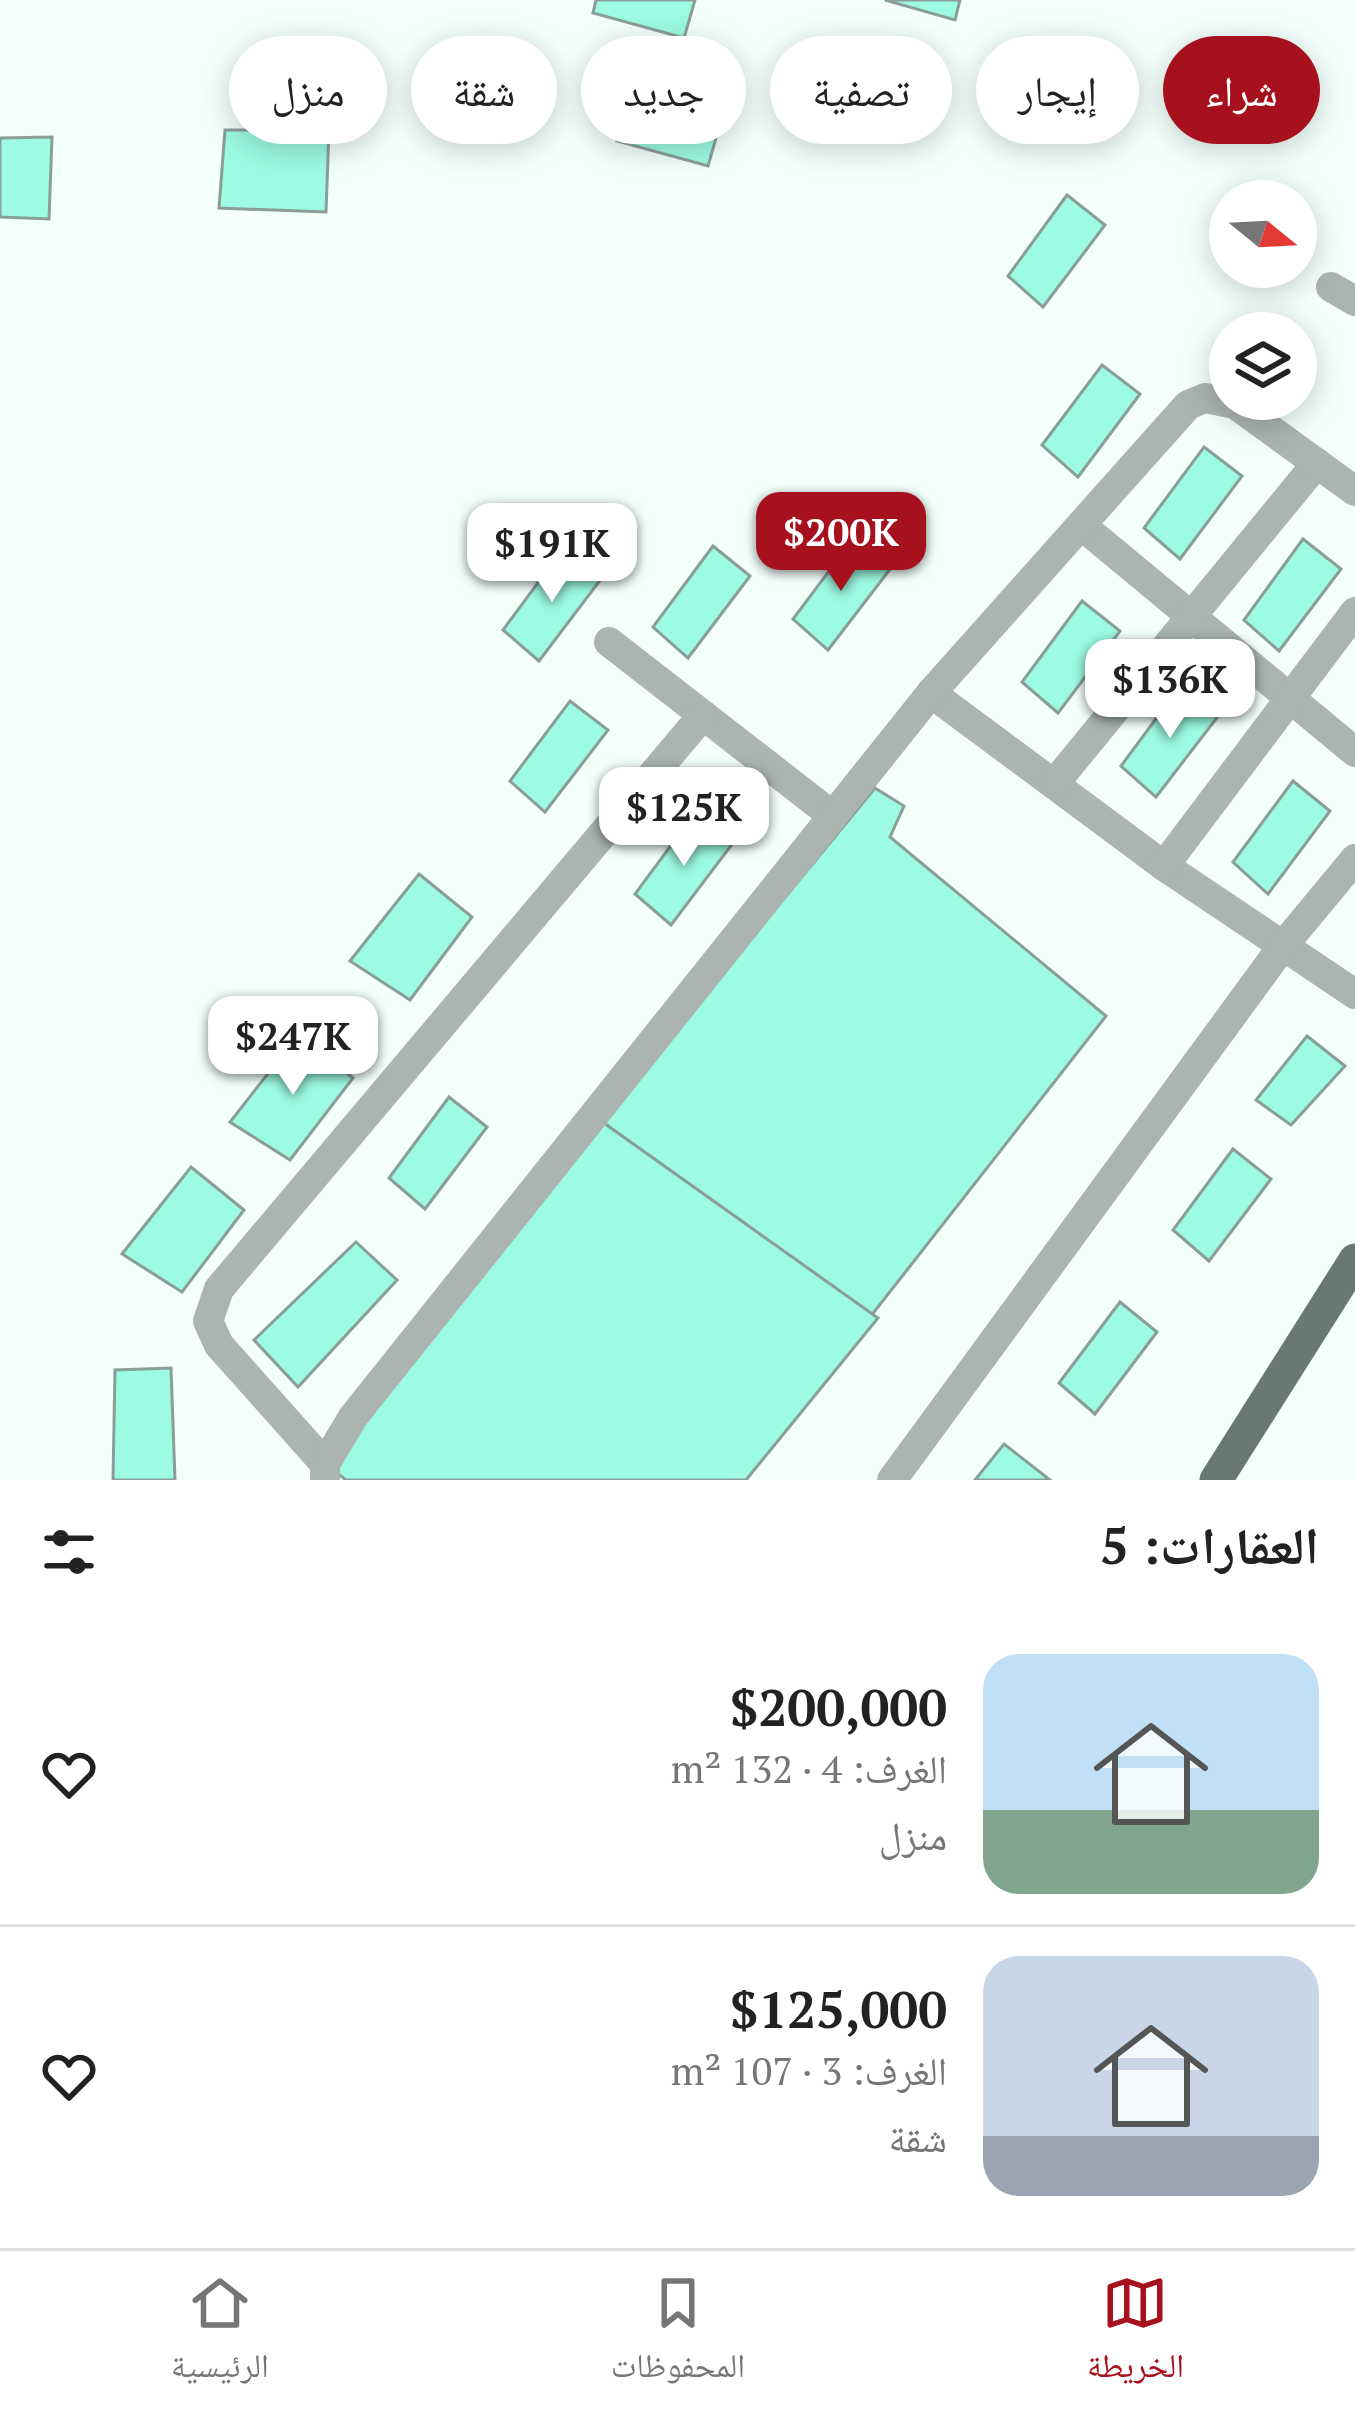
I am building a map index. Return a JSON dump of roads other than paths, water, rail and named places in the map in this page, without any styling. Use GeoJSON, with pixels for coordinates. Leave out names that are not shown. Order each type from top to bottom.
{"type":"FeatureCollection","features":[{"type":"Feature","properties":{"kind":"main road"},"geometry":{"type":"LineString","coordinates":[[1216,1480],[1355,1260]]}},
{"type":"Feature","properties":{"kind":"street"},"geometry":{"type":"LineString","coordinates":[[703,715],[219,1289],[208,1321],[219,1345],[325,1472],[353,1417],[931,693],[1188,405],[1205,398],[1235,404],[1355,491]]}},
{"type":"Feature","properties":{"kind":"street"},"geometry":{"type":"LineString","coordinates":[[1054,784],[1317,464]]}},
{"type":"Feature","properties":{"kind":"street"},"geometry":{"type":"LineString","coordinates":[[1081,525],[1355,752]]}},
{"type":"Feature","properties":{"kind":"street"},"geometry":{"type":"LineString","coordinates":[[1164,866],[1355,612]]}},
{"type":"Feature","properties":{"kind":"street"},"geometry":{"type":"LineString","coordinates":[[609,642],[833,816]]}},
{"type":"Feature","properties":{"kind":"street"},"geometry":{"type":"LineString","coordinates":[[931,693],[1164,866],[1355,994]]}},
{"type":"Feature","properties":{"kind":"street"},"geometry":{"type":"LineString","coordinates":[[892,1480],[1282,947],[1355,859]]}}]}
